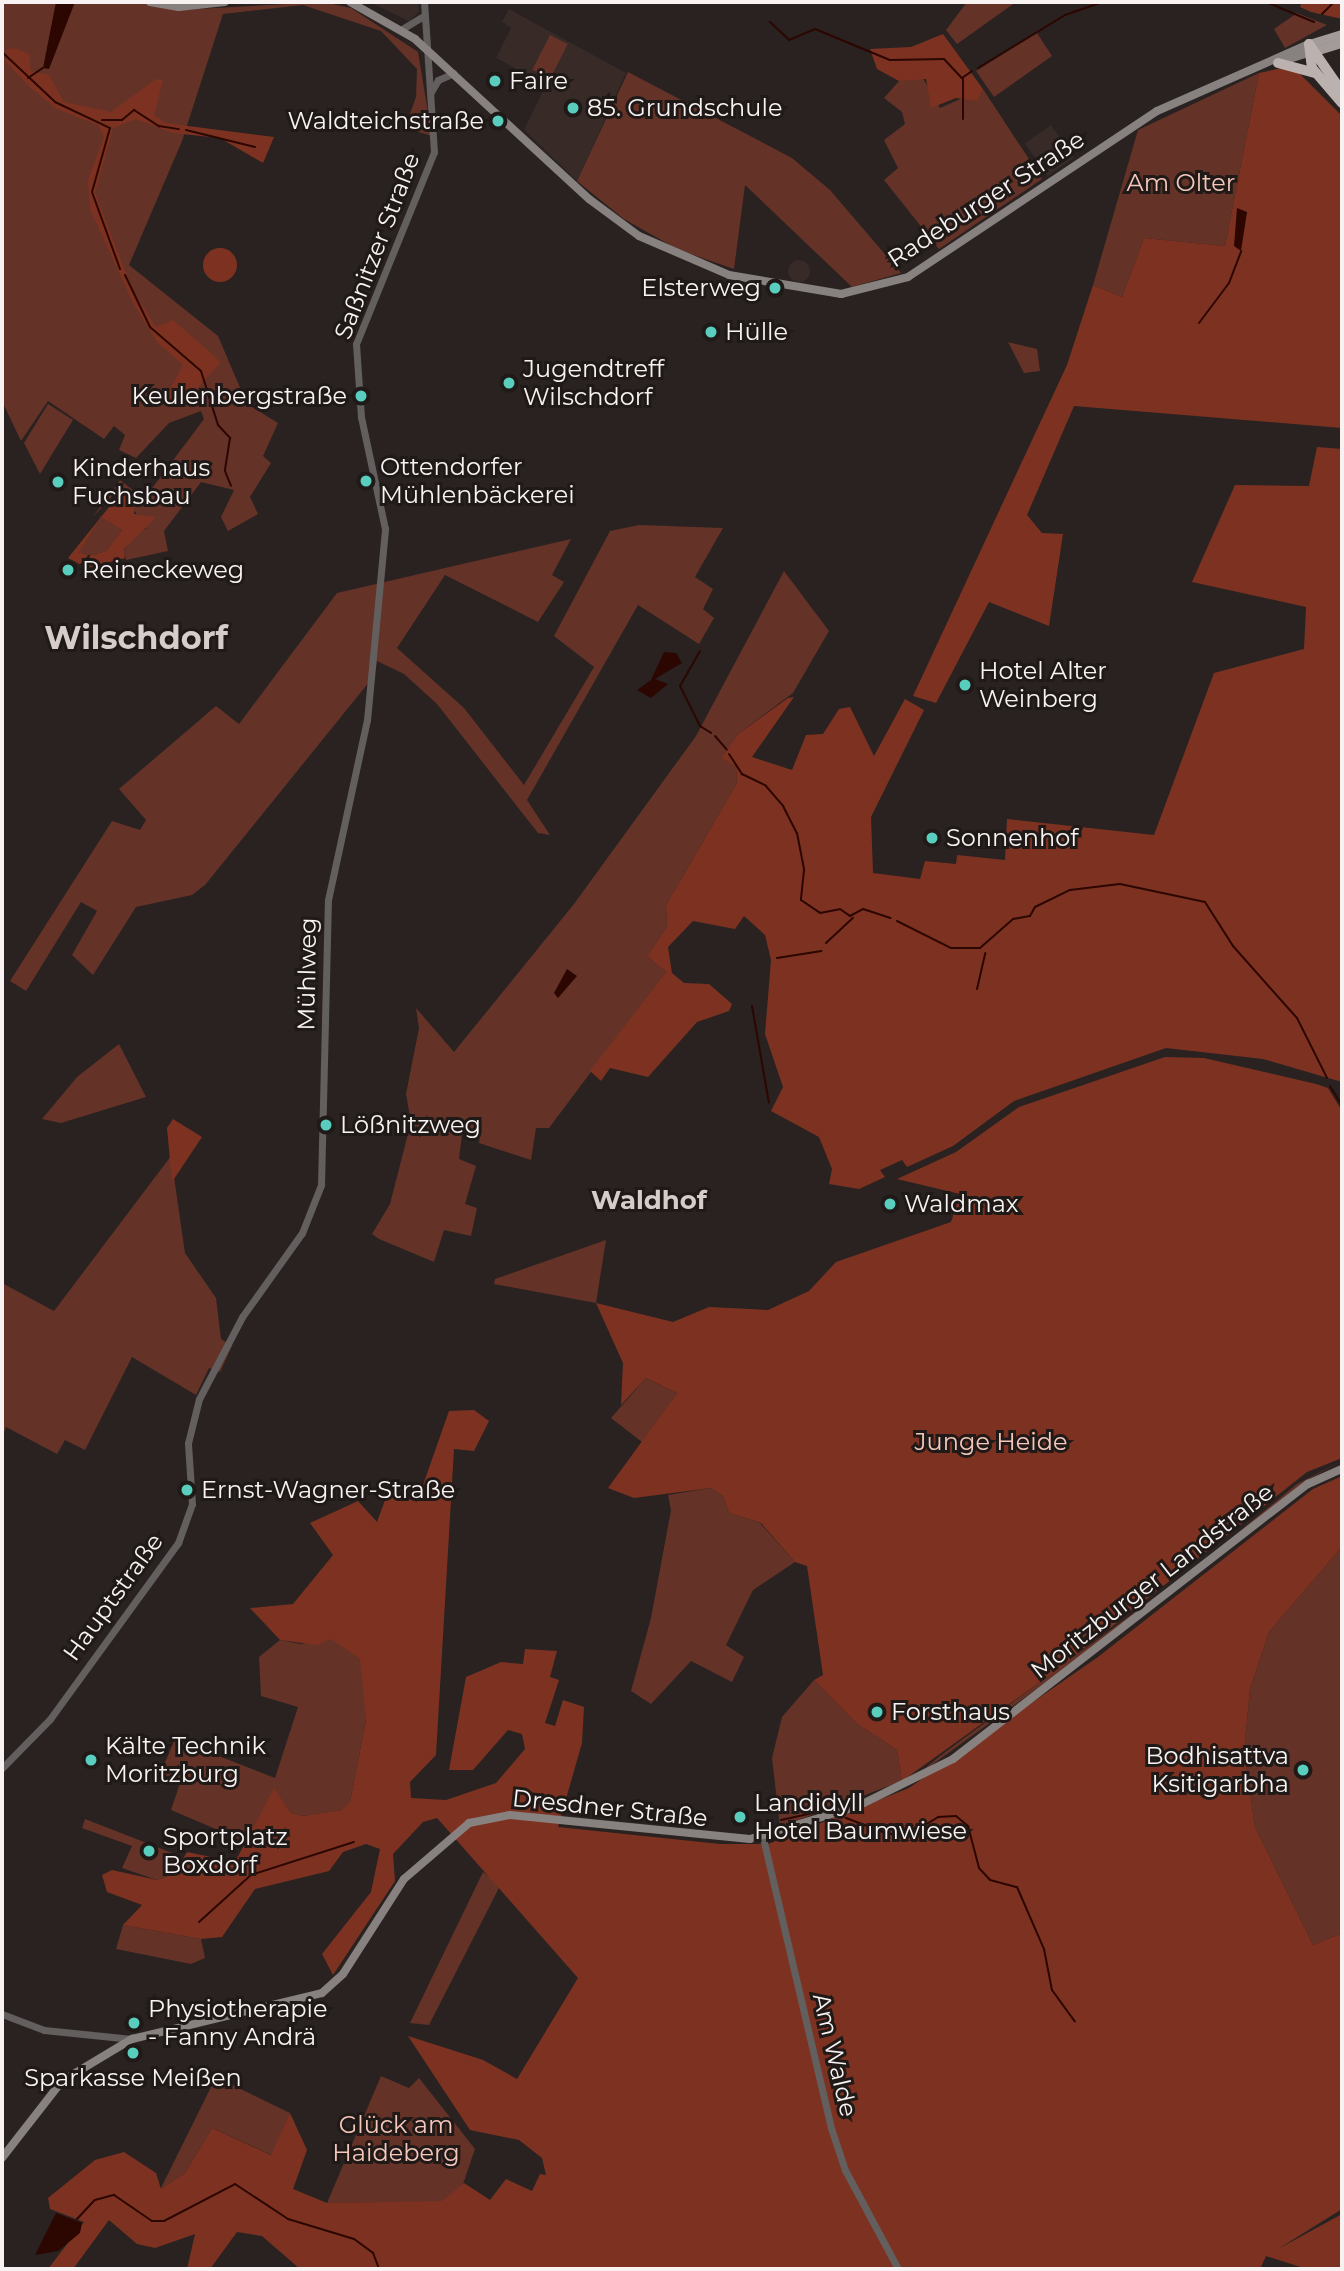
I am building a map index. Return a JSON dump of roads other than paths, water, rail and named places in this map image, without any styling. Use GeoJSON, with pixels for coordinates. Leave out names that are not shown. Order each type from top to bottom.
{"type":"FeatureCollection","features":[{"type":"Feature","properties":{"kind":"highway"},"geometry":{"type":"LineString","coordinates":[[1311,50],[1315,73],[1342,103]]}},
{"type":"Feature","properties":{"kind":"highway"},"geometry":{"type":"LineString","coordinates":[[1311,50],[1342,92]]}},
{"type":"Feature","properties":{"kind":"highway"},"geometry":{"type":"LineString","coordinates":[[1279,63],[1315,73]]}},
{"type":"Feature","properties":{"kind":"main road"},"geometry":{"type":"LineString","coordinates":[[150,2],[179,7],[225,2]]}},
{"type":"Feature","properties":{"kind":"main road","name":"Radeburger Straße"},"geometry":{"type":"LineString","coordinates":[[350,2],[402,29],[600,208],[659,248],[734,276],[841,294],[908,276],[1157,111],[1257,66],[1342,43]]}},
{"type":"Feature","properties":{"kind":"main road","name":"Radeburger Straße"},"geometry":{"type":"LineString","coordinates":[[1257,66],[1279,63],[1342,34]]}},
{"type":"Feature","properties":{"kind":"main road","name":"Moritzburger Landstraße"},"geometry":{"type":"LineString","coordinates":[[763,1838],[858,1807],[953,1759],[1308,1484],[1342,1469]]}},
{"type":"Feature","properties":{"kind":"main road","name":"Dresdner Straße"},"geometry":{"type":"LineString","coordinates":[[2,2158],[62,2081],[132,2039],[322,1993],[344,1974],[404,1880],[445,1839],[479,1819],[510,1815],[676,1835],[763,1838]]}},
{"type":"Feature","properties":{"kind":"street","name":"Saßnitzer Straße"},"geometry":{"type":"LineString","coordinates":[[381,580],[385,514],[361,417],[356,345],[431,162],[431,93],[424,2]]}},
{"type":"Feature","properties":{"kind":"street"},"geometry":{"type":"LineString","coordinates":[[402,29],[425,16]]}},
{"type":"Feature","properties":{"kind":"street"},"geometry":{"type":"LineString","coordinates":[[431,93],[438,80],[454,74]]}},
{"type":"Feature","properties":{"kind":"street","name":"Mühlweg"},"geometry":{"type":"LineString","coordinates":[[224,1347],[302,1233],[321,1185],[328,900],[367,720],[381,580]]}},
{"type":"Feature","properties":{"kind":"street","name":"Hauptstraße"},"geometry":{"type":"LineString","coordinates":[[2,1768],[50,1719],[178,1543],[192,1504],[191,1423],[224,1347]]}},
{"type":"Feature","properties":{"kind":"street","name":"Am Walde"},"geometry":{"type":"LineString","coordinates":[[763,1838],[838,2149],[898,2269]]}},
{"type":"Feature","properties":{"kind":"street"},"geometry":{"type":"LineString","coordinates":[[2,2014],[44,2030],[132,2039]]}},
{"type":"Feature","properties":{"kind":"waterway"},"geometry":{"type":"LineString","coordinates":[[978,68],[1065,15],[1102,2]]}},
{"type":"Feature","properties":{"kind":"waterway"},"geometry":{"type":"LineString","coordinates":[[1266,2],[1314,22]]}},
{"type":"Feature","properties":{"kind":"waterway"},"geometry":{"type":"LineString","coordinates":[[1322,14],[1334,2]]}},
{"type":"Feature","properties":{"kind":"waterway"},"geometry":{"type":"LineString","coordinates":[[770,22],[789,40],[815,29],[890,60],[944,59],[962,78],[972,71]]}},
{"type":"Feature","properties":{"kind":"waterway"},"geometry":{"type":"LineString","coordinates":[[2,52],[55,102],[110,128],[92,192],[120,269]]}},
{"type":"Feature","properties":{"kind":"waterway"},"geometry":{"type":"LineString","coordinates":[[28,78],[43,68]]}},
{"type":"Feature","properties":{"kind":"waterway"},"geometry":{"type":"LineString","coordinates":[[963,79],[963,119]]}},
{"type":"Feature","properties":{"kind":"waterway"},"geometry":{"type":"LineString","coordinates":[[102,120],[122,120],[134,110],[159,126],[179,129]]}},
{"type":"Feature","properties":{"kind":"waterway"},"geometry":{"type":"LineString","coordinates":[[186,130],[255,147]]}},
{"type":"Feature","properties":{"kind":"waterway"},"geometry":{"type":"LineString","coordinates":[[1199,323],[1229,283],[1241,251]]}},
{"type":"Feature","properties":{"kind":"waterway"},"geometry":{"type":"LineString","coordinates":[[125,275],[150,327],[201,371],[218,425],[230,438],[225,471],[231,486]]}},
{"type":"Feature","properties":{"kind":"waterway"},"geometry":{"type":"LineString","coordinates":[[700,651],[680,686],[700,726],[711,733]]}},
{"type":"Feature","properties":{"kind":"waterway"},"geometry":{"type":"LineString","coordinates":[[715,736],[727,750]]}},
{"type":"Feature","properties":{"kind":"waterway"},"geometry":{"type":"LineString","coordinates":[[729,754],[742,774],[765,785],[783,806],[797,833],[804,870],[801,900],[820,913],[840,909],[850,916],[863,909],[891,918]]}},
{"type":"Feature","properties":{"kind":"waterway"},"geometry":{"type":"LineString","coordinates":[[897,921],[951,948],[980,948],[1013,919],[1030,916],[1035,907],[1070,890],[1120,884],[1205,902],[1233,946],[1297,1018],[1327,1078]]}},
{"type":"Feature","properties":{"kind":"waterway"},"geometry":{"type":"LineString","coordinates":[[826,943],[853,918]]}},
{"type":"Feature","properties":{"kind":"waterway"},"geometry":{"type":"LineString","coordinates":[[777,958],[821,951]]}},
{"type":"Feature","properties":{"kind":"waterway"},"geometry":{"type":"LineString","coordinates":[[977,989],[985,953]]}},
{"type":"Feature","properties":{"kind":"waterway"},"geometry":{"type":"LineString","coordinates":[[752,1006],[769,1103]]}},
{"type":"Feature","properties":{"kind":"waterway"},"geometry":{"type":"LineString","coordinates":[[1330,1086],[1342,1106]]}},
{"type":"Feature","properties":{"kind":"waterway"},"geometry":{"type":"LineString","coordinates":[[781,1820],[840,1807]]}},
{"type":"Feature","properties":{"kind":"waterway"},"geometry":{"type":"LineString","coordinates":[[846,1818],[888,1834],[910,1834],[938,1817],[956,1816],[968,1826],[979,1868],[990,1880],[1017,1887],[1044,1949],[1052,1990],[1075,2022]]}},
{"type":"Feature","properties":{"kind":"waterway"},"geometry":{"type":"LineString","coordinates":[[199,1922],[251,1875],[354,1842]]}},
{"type":"Feature","properties":{"kind":"waterway"},"geometry":{"type":"LineString","coordinates":[[77,2219],[95,2200],[114,2195],[152,2221],[164,2221],[235,2184],[288,2219],[354,2239],[373,2253],[379,2269]]}},
{"type":"Feature","properties":{"kind":"place","name":"Faire"},"geometry":{"type":"Point","coordinates":[495,81]}},
{"type":"Feature","properties":{"kind":"place","name":"85. Grundschule"},"geometry":{"type":"Point","coordinates":[573,108]}},
{"type":"Feature","properties":{"kind":"place","name":"Waldteichstraße"},"geometry":{"type":"Point","coordinates":[498,121]}},
{"type":"Feature","properties":{"kind":"place","name":"Elsterweg"},"geometry":{"type":"Point","coordinates":[775,288]}},
{"type":"Feature","properties":{"kind":"place","name":"Hülle"},"geometry":{"type":"Point","coordinates":[711,332]}},
{"type":"Feature","properties":{"kind":"place","name":"Jugendtreff Wilschdorf"},"geometry":{"type":"Point","coordinates":[509,383]}},
{"type":"Feature","properties":{"kind":"place","name":"Keulenbergstraße"},"geometry":{"type":"Point","coordinates":[361,396]}},
{"type":"Feature","properties":{"kind":"place","name":"Ottendorfer Mühlenbäckerei"},"geometry":{"type":"Point","coordinates":[366,481]}},
{"type":"Feature","properties":{"kind":"place","name":"Kinderhaus Fuchsbau"},"geometry":{"type":"Point","coordinates":[58,482]}},
{"type":"Feature","properties":{"kind":"place","name":"Reineckeweg"},"geometry":{"type":"Point","coordinates":[68,570]}},
{"type":"Feature","properties":{"kind":"place","name":"Hotel Alter Weinberg"},"geometry":{"type":"Point","coordinates":[965,685]}},
{"type":"Feature","properties":{"kind":"place","name":"Sonnenhof"},"geometry":{"type":"Point","coordinates":[932,838]}},
{"type":"Feature","properties":{"kind":"place","name":"Lößnitzweg"},"geometry":{"type":"Point","coordinates":[326,1125]}},
{"type":"Feature","properties":{"kind":"place","name":"Waldmax"},"geometry":{"type":"Point","coordinates":[890,1204]}},
{"type":"Feature","properties":{"kind":"place","name":"Ernst-Wagner-Straße"},"geometry":{"type":"Point","coordinates":[187,1490]}},
{"type":"Feature","properties":{"kind":"place","name":"Forsthaus"},"geometry":{"type":"Point","coordinates":[877,1712]}},
{"type":"Feature","properties":{"kind":"place","name":"Kälte Technik Moritzburg"},"geometry":{"type":"Point","coordinates":[91,1760]}},
{"type":"Feature","properties":{"kind":"place","name":"Bodhisattva Ksitigarbha"},"geometry":{"type":"Point","coordinates":[1303,1770]}},
{"type":"Feature","properties":{"kind":"place","name":"Landidyll Hotel Baumwiese"},"geometry":{"type":"Point","coordinates":[740,1817]}},
{"type":"Feature","properties":{"kind":"place","name":"Sportplatz Boxdorf"},"geometry":{"type":"Point","coordinates":[149,1851]}},
{"type":"Feature","properties":{"kind":"place","name":"Physiotherapie - Fanny Andrä"},"geometry":{"type":"Point","coordinates":[134,2023]}},
{"type":"Feature","properties":{"kind":"place","name":"Sparkasse Meißen"},"geometry":{"type":"Point","coordinates":[133,2053]}},
{"type":"Feature","properties":{"kind":"district","name":"Wilschdorf"},"geometry":{"type":"Point","coordinates":[136,638]}},
{"type":"Feature","properties":{"kind":"district","name":"Waldhof"},"geometry":{"type":"Point","coordinates":[649,1201]}},
{"type":"Feature","properties":{"kind":"park label","name":"Am Olter"},"geometry":{"type":"Point","coordinates":[1181,183]}},
{"type":"Feature","properties":{"kind":"park label","name":"Junge Heide"},"geometry":{"type":"Point","coordinates":[991,1442]}},
{"type":"Feature","properties":{"kind":"park label","name":"Glück am Haideberg"},"geometry":{"type":"Point","coordinates":[396,2139]}}]}
